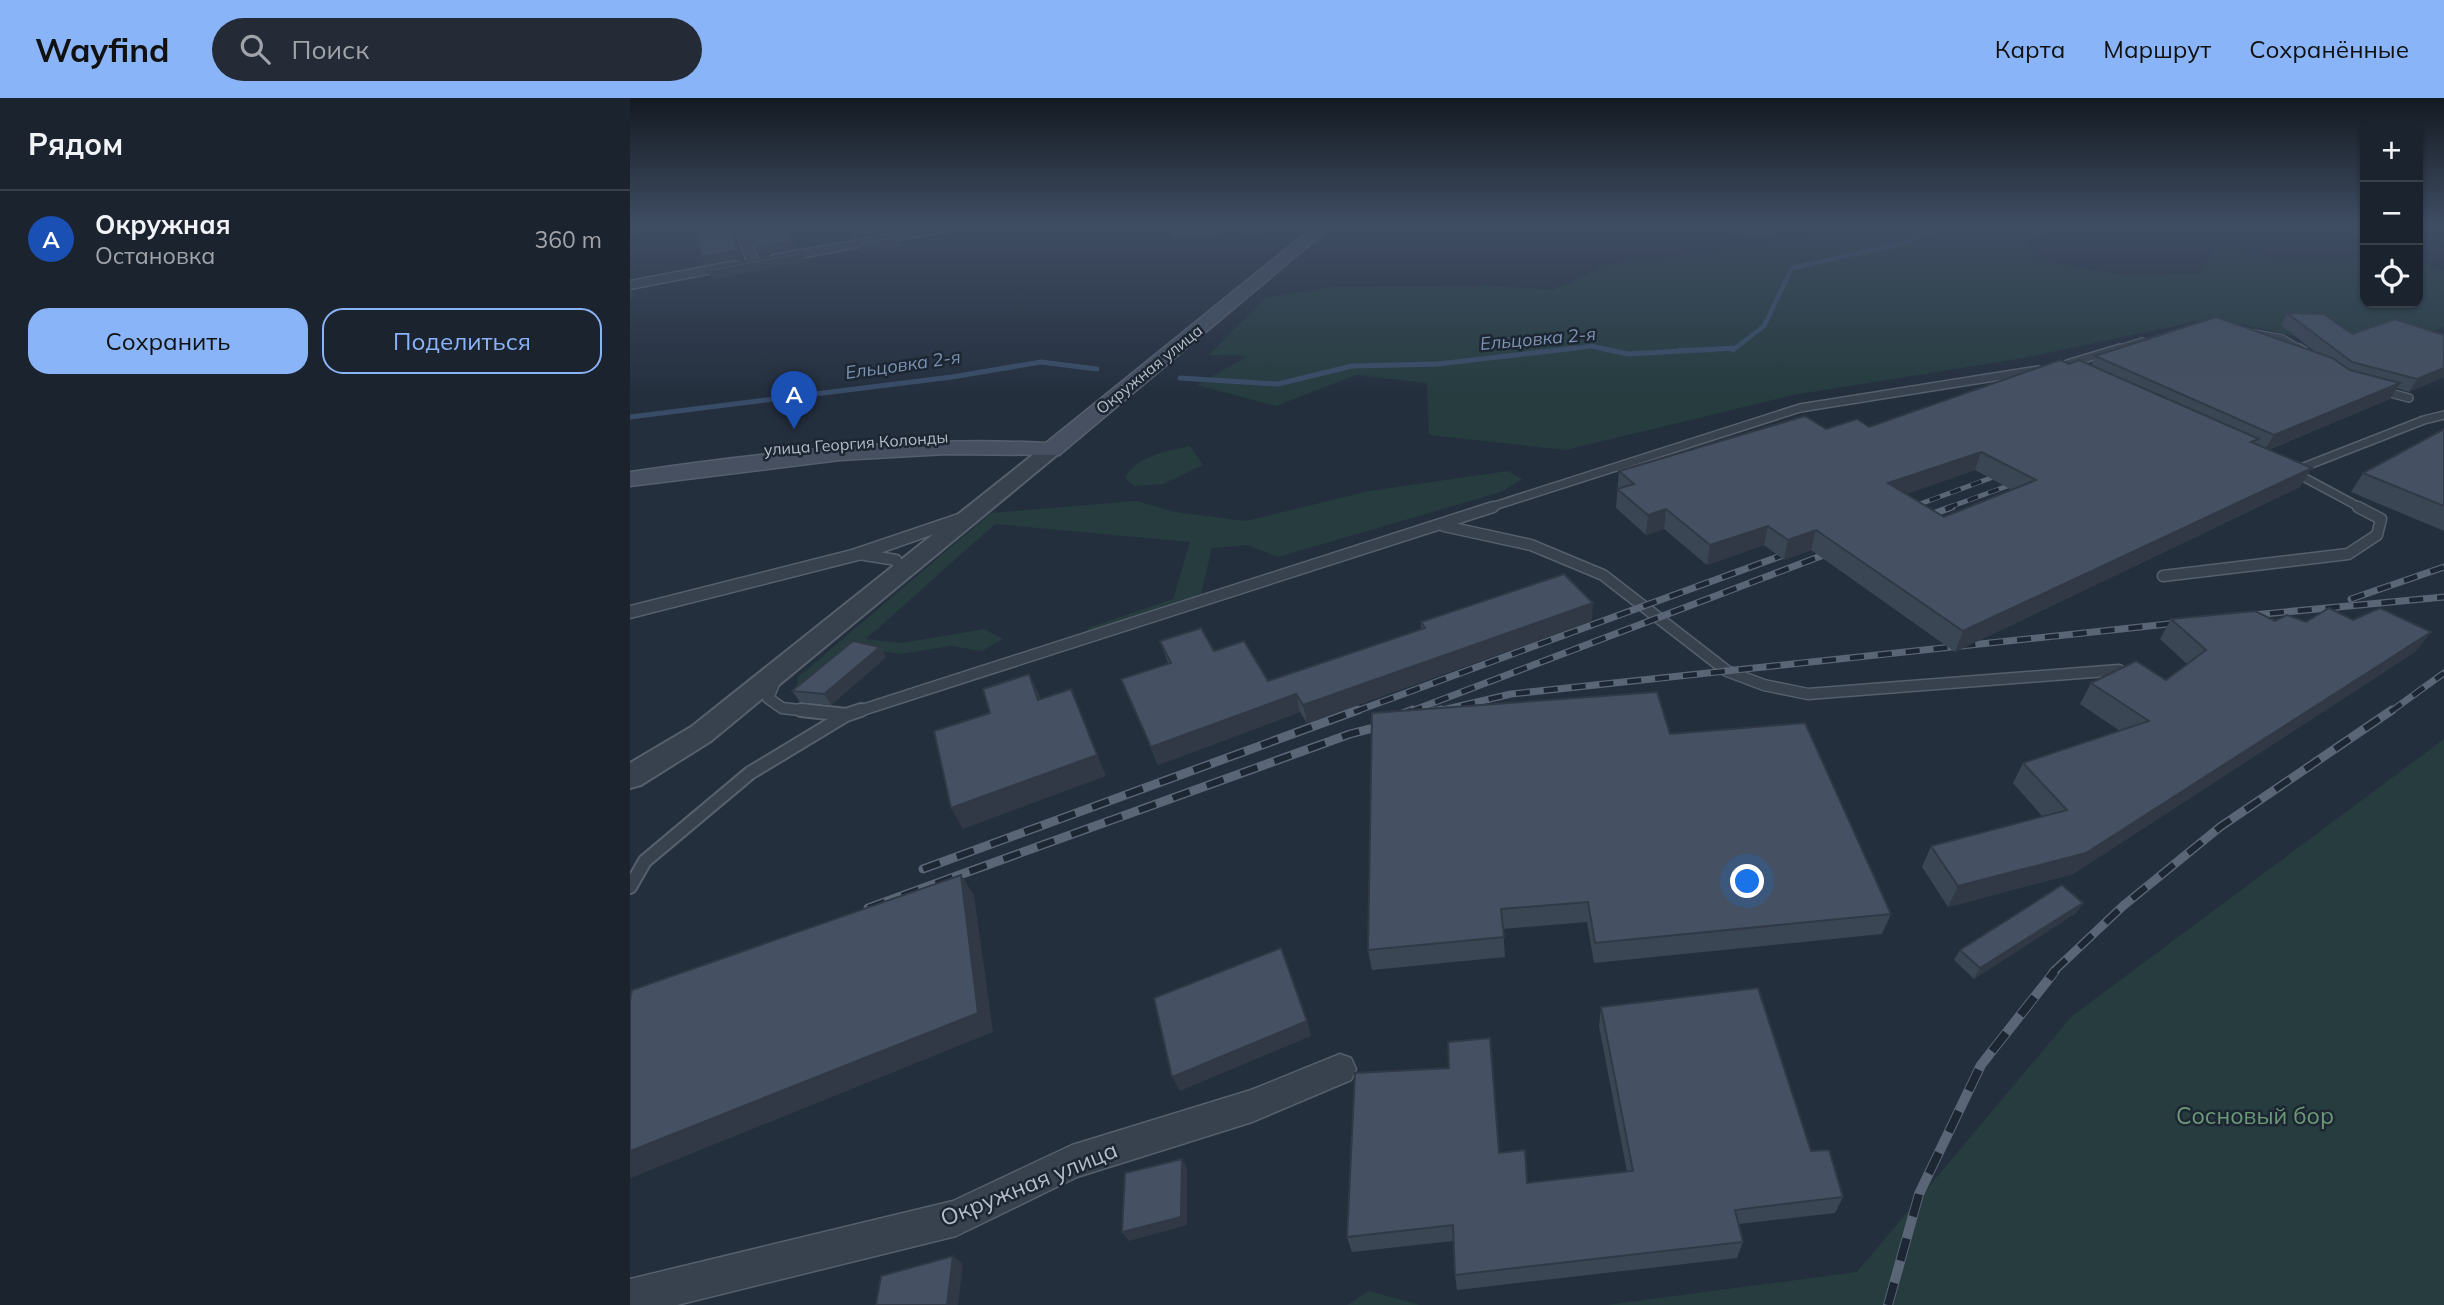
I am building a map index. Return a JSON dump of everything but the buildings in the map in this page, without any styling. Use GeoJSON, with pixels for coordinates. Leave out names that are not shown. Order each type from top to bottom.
{"type":"FeatureCollection","features":[{"type":"Feature","properties":{"kind":"main road","name":"Окружная улица"},"geometry":{"type":"LineString","coordinates":[[1051,450],[1257,281]]}},
{"type":"Feature","properties":{"kind":"main road","name":"улица Георгия Колонды"},"geometry":{"type":"LineString","coordinates":[[630,467],[746,451],[872,440],[1034,433],[1083,424]]}},
{"type":"Feature","properties":{"kind":"main road","name":"улица Георгия Колонды"},"geometry":{"type":"LineString","coordinates":[[630,479],[791,458],[856,453],[986,446],[1051,450]]}},
{"type":"Feature","properties":{"kind":"street"},"geometry":{"type":"LineString","coordinates":[[630,285],[650,281]]}},
{"type":"Feature","properties":{"kind":"street","name":"Окружная улица"},"geometry":{"type":"LineString","coordinates":[[630,777],[701,734],[1051,450]]}},
{"type":"Feature","properties":{"kind":"street","name":"Окружная улица"},"geometry":{"type":"LineString","coordinates":[[630,612],[859,554],[973,514]]}},
{"type":"Feature","properties":{"kind":"street","name":"Окружная улица"},"geometry":{"type":"LineString","coordinates":[[630,1298],[956,1218],[1072,1162],[1252,1106],[1340,1069]]}},
{"type":"Feature","properties":{"kind":"lane"},"geometry":{"type":"LineString","coordinates":[[2243,332],[2282,338],[2314,357]]}},
{"type":"Feature","properties":{"kind":"lane"},"geometry":{"type":"LineString","coordinates":[[2074,372],[2061,366],[2151,339]]}},
{"type":"Feature","properties":{"kind":"lane"},"geometry":{"type":"LineString","coordinates":[[630,887],[645,861],[750,773],[846,715],[1800,408],[2048,368]]}},
{"type":"Feature","properties":{"kind":"lane"},"geometry":{"type":"LineString","coordinates":[[2369,387],[2409,398]]}},
{"type":"Feature","properties":{"kind":"lane"},"geometry":{"type":"LineString","coordinates":[[2293,471],[2424,420],[2444,415]]}},
{"type":"Feature","properties":{"kind":"lane"},"geometry":{"type":"LineString","coordinates":[[2163,576],[2348,554],[2377,536],[2381,519],[2281,466]]}},
{"type":"Feature","properties":{"kind":"lane"},"geometry":{"type":"LineString","coordinates":[[1441,525],[1531,545],[1604,575],[1727,671],[1764,685],[1808,694],[2119,670]]}},
{"type":"Feature","properties":{"kind":"lane"},"geometry":{"type":"LineString","coordinates":[[859,554],[896,560],[901,572]]}},
{"type":"Feature","properties":{"kind":"lane"},"geometry":{"type":"LineString","coordinates":[[778,674],[768,698],[782,708],[846,715]]}},
{"type":"Feature","properties":{"kind":"green space"},"geometry":{"type":"Polygon","coordinates":[[[1572,281],[2360,281],[2360,308],[2423,308],[2423,281],[2444,281],[2444,327],[2419,336],[2333,344],[2212,318],[2024,358],[1793,395],[1566,450],[1429,435],[1427,383],[1356,375],[1276,406],[1197,385],[1248,356],[1209,355],[1265,298],[1333,287],[1491,286],[1554,290],[1572,281]]]}},
{"type":"Feature","properties":{"kind":"green space"},"geometry":{"type":"Polygon","coordinates":[[[1190,446],[1203,465],[1163,484],[1134,486],[1125,478],[1137,464],[1145,460],[1190,446]]]}},
{"type":"Feature","properties":{"kind":"green space"},"geometry":{"type":"Polygon","coordinates":[[[1508,471],[1522,479],[1501,492],[1278,557],[1247,545],[1212,548],[1199,602],[1086,638],[1088,628],[1173,599],[1190,542],[995,524],[866,639],[902,643],[984,629],[1003,639],[982,651],[951,646],[901,654],[857,648],[796,689],[798,677],[991,513],[1137,501],[1175,512],[1246,521],[1369,491],[1508,471]]]}},
{"type":"Feature","properties":{"kind":"green space","name":"Сосновый бор"},"geometry":{"type":"Polygon","coordinates":[[[2444,739],[2444,1305],[1606,1305],[1857,1272],[2072,1016],[2444,739]]]}},
{"type":"Feature","properties":{"kind":"green space"},"geometry":{"type":"Polygon","coordinates":[[[1369,1291],[1420,1305],[1347,1305],[1369,1291]]]}},
{"type":"Feature","properties":{"kind":"waterway","name":"Ельцовка 2-я"},"geometry":{"type":"LineString","coordinates":[[1733,350],[1764,326],[1786,281]]}},
{"type":"Feature","properties":{"kind":"waterway","name":"Ельцовка 2-я"},"geometry":{"type":"LineString","coordinates":[[1561,350],[1592,346],[1600,348]]}},
{"type":"Feature","properties":{"kind":"waterway","name":"Ельцовка 2-я"},"geometry":{"type":"LineString","coordinates":[[1180,378],[1278,384],[1352,366],[1438,364],[1576,348]]}},
{"type":"Feature","properties":{"kind":"waterway","name":"Ельцовка 2-я"},"geometry":{"type":"LineString","coordinates":[[1600,348],[1628,354],[1699,350]]}},
{"type":"Feature","properties":{"kind":"waterway","name":"Ельцовка 2-я"},"geometry":{"type":"LineString","coordinates":[[1600,348],[1608,350]]}},
{"type":"Feature","properties":{"kind":"waterway","name":"Ельцовка 2-я"},"geometry":{"type":"LineString","coordinates":[[1699,350],[1735,348]]}},
{"type":"Feature","properties":{"kind":"waterway","name":"Ельцовка 2-я"},"geometry":{"type":"LineString","coordinates":[[1679,350],[1699,350]]}},
{"type":"Feature","properties":{"kind":"waterway","name":"Ельцовка 2-я"},"geometry":{"type":"LineString","coordinates":[[1699,350],[1714,350]]}},
{"type":"Feature","properties":{"kind":"waterway","name":"Ельцовка 2-я"},"geometry":{"type":"LineString","coordinates":[[630,417],[952,377],[1041,362],[1097,369]]}},
{"type":"Feature","properties":{"kind":"railway"},"geometry":{"type":"LineString","coordinates":[[1909,508],[2007,472]]}},
{"type":"Feature","properties":{"kind":"railway"},"geometry":{"type":"LineString","coordinates":[[1947,508],[2024,480]]}},
{"type":"Feature","properties":{"kind":"railway"},"geometry":{"type":"LineString","coordinates":[[1902,511],[1914,507]]}},
{"type":"Feature","properties":{"kind":"railway"},"geometry":{"type":"LineString","coordinates":[[1919,519],[1952,507]]}},
{"type":"Feature","properties":{"kind":"railway"},"geometry":{"type":"LineString","coordinates":[[1354,712],[1797,550]]}},
{"type":"Feature","properties":{"kind":"railway"},"geometry":{"type":"LineString","coordinates":[[1409,712],[1837,550]]}},
{"type":"Feature","properties":{"kind":"railway"},"geometry":{"type":"LineString","coordinates":[[2351,599],[2444,567]]}},
{"type":"Feature","properties":{"kind":"railway"},"geometry":{"type":"LineString","coordinates":[[2242,616],[2444,597]]}},
{"type":"Feature","properties":{"kind":"railway"},"geometry":{"type":"LineString","coordinates":[[1434,712],[1511,694],[2187,622]]}},
{"type":"Feature","properties":{"kind":"railway"},"geometry":{"type":"LineString","coordinates":[[2390,712],[2444,673]]}},
{"type":"Feature","properties":{"kind":"railway"},"geometry":{"type":"LineString","coordinates":[[923,869],[1358,710]]}},
{"type":"Feature","properties":{"kind":"railway"},"geometry":{"type":"LineString","coordinates":[[1395,717],[1413,710]]}},
{"type":"Feature","properties":{"kind":"railway"},"geometry":{"type":"LineString","coordinates":[[1433,712],[1441,710]]}},
{"type":"Feature","properties":{"kind":"railway"},"geometry":{"type":"LineString","coordinates":[[2053,972],[2123,906],[2220,827],[2392,710]]}},
{"type":"Feature","properties":{"kind":"railway"},"geometry":{"type":"LineString","coordinates":[[868,908],[1350,734],[1389,724]]}},
{"type":"Feature","properties":{"kind":"railway"},"geometry":{"type":"LineString","coordinates":[[1888,1305],[1919,1194],[1981,1065],[2055,971]]}},
{"type":"Feature","properties":{"kind":"place","name":"Окружная"},"geometry":{"type":"Point","coordinates":[794,429]}}]}
